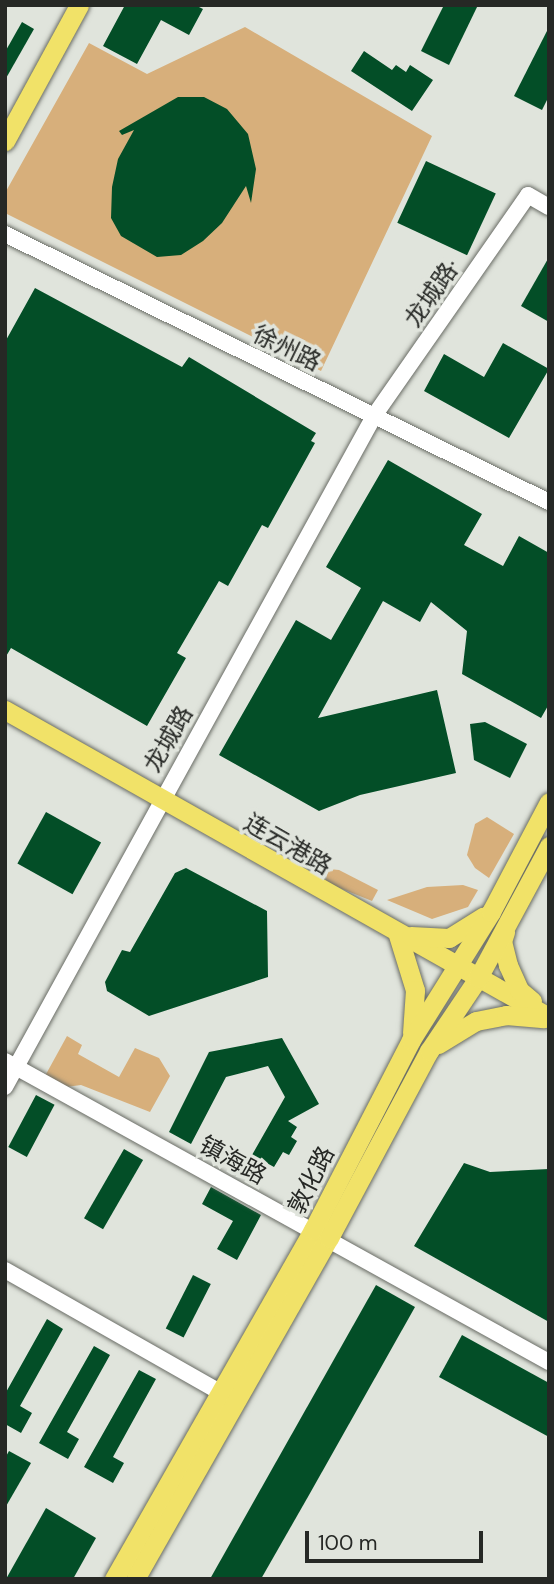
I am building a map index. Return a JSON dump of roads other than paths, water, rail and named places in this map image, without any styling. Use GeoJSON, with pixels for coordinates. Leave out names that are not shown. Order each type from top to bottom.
{"type":"FeatureCollection","features":[{"type":"Feature","properties":{"kind":"main road"},"geometry":{"type":"LineString","coordinates":[[5,141],[79,5]]}},
{"type":"Feature","properties":{"kind":"main road","name":"连云港路"},"geometry":{"type":"LineString","coordinates":[[5,710],[549,1017]]}},
{"type":"Feature","properties":{"kind":"main road","name":"敦化路"},"geometry":{"type":"LineString","coordinates":[[135,1579],[321,1234],[411,1040],[491,912],[549,802]]}},
{"type":"Feature","properties":{"kind":"main road","name":"敦化路"},"geometry":{"type":"LineString","coordinates":[[114,1579],[220,1392],[321,1234],[429,1051],[478,978],[549,846]]}},
{"type":"Feature","properties":{"kind":"main road"},"geometry":{"type":"LineString","coordinates":[[411,1040],[415,990],[397,932],[449,938],[491,912]]}},
{"type":"Feature","properties":{"kind":"main road"},"geometry":{"type":"LineString","coordinates":[[508,925],[502,941],[513,978],[519,990],[549,1017]]}},
{"type":"Feature","properties":{"kind":"main road"},"geometry":{"type":"LineString","coordinates":[[429,1051],[476,1021],[506,1015],[549,1017]]}},
{"type":"Feature","properties":{"kind":"street","name":"龙城路·"},"geometry":{"type":"LineString","coordinates":[[374,416],[528,195],[549,207]]}},
{"type":"Feature","properties":{"kind":"street","name":"徐州路"},"geometry":{"type":"LineString","coordinates":[[5,234],[549,502]]}},
{"type":"Feature","properties":{"kind":"street","name":"龙城路"},"geometry":{"type":"LineString","coordinates":[[5,1087],[11,1064],[374,416]]}},
{"type":"Feature","properties":{"kind":"street","name":"镇海路"},"geometry":{"type":"LineString","coordinates":[[11,1064],[549,1362]]}},
{"type":"Feature","properties":{"kind":"street"},"geometry":{"type":"LineString","coordinates":[[5,1270],[220,1392]]}}]}
